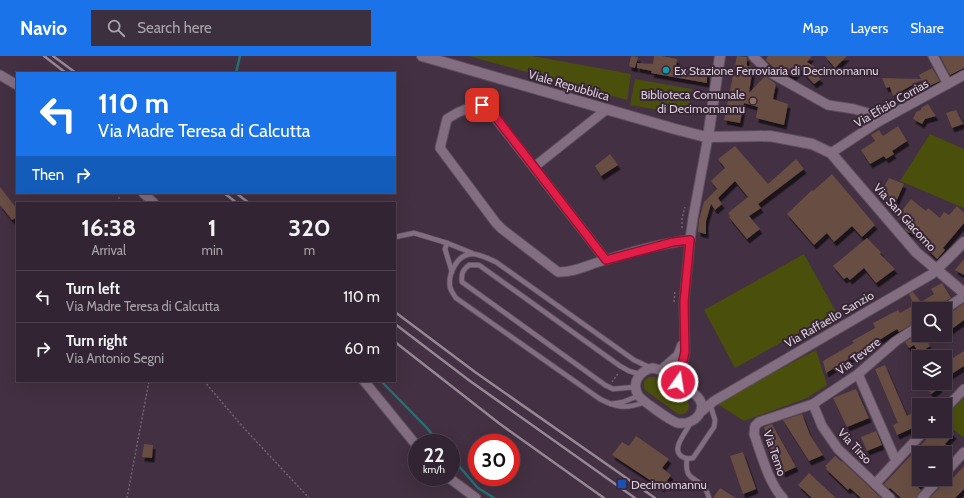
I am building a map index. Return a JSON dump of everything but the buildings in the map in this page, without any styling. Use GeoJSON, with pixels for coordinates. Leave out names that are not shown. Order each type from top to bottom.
{"type":"FeatureCollection","features":[{"type":"Feature","properties":{"kind":"main road","name":"Viale Repubblica"},"geometry":{"type":"LineString","coordinates":[[422,56],[441,58],[607,109],[702,136],[770,136],[812,144],[831,153]]}},
{"type":"Feature","properties":{"kind":"main road"},"geometry":{"type":"LineString","coordinates":[[708,137],[720,56]]}},
{"type":"Feature","properties":{"kind":"main road","name":"Via San Giacomo"},"geometry":{"type":"LineString","coordinates":[[831,153],[916,252],[964,293]]}},
{"type":"Feature","properties":{"kind":"main road","name":"Via Raffaello Sanzio"},"geometry":{"type":"LineString","coordinates":[[937,269],[964,242]]}},
{"type":"Feature","properties":{"kind":"street"},"geometry":{"type":"LineString","coordinates":[[754,56],[769,72],[828,105],[854,109],[878,116],[882,119]]}},
{"type":"Feature","properties":{"kind":"street"},"geometry":{"type":"LineString","coordinates":[[933,56],[948,84]]}},
{"type":"Feature","properties":{"kind":"street"},"geometry":{"type":"LineString","coordinates":[[0,75],[16,84]]}},
{"type":"Feature","properties":{"kind":"street","name":"Via Efisio Corrias"},"geometry":{"type":"LineString","coordinates":[[831,153],[882,119],[964,75]]}},
{"type":"Feature","properties":{"kind":"street"},"geometry":{"type":"LineString","coordinates":[[606,260],[488,107],[482,105],[471,107],[447,120],[440,148],[489,214],[502,229],[558,272],[566,272],[673,242],[685,241]]}},
{"type":"Feature","properties":{"kind":"street"},"geometry":{"type":"LineString","coordinates":[[534,167],[607,109]]}},
{"type":"Feature","properties":{"kind":"street"},"geometry":{"type":"LineString","coordinates":[[678,382],[684,360],[685,241],[708,137]]}},
{"type":"Feature","properties":{"kind":"street"},"geometry":{"type":"LineString","coordinates":[[144,194],[153,202]]}},
{"type":"Feature","properties":{"kind":"street","name":"Via Raffaello Sanzio"},"geometry":{"type":"LineString","coordinates":[[690,422],[710,404],[932,274],[937,269]]}},
{"type":"Feature","properties":{"kind":"street"},"geometry":{"type":"LineString","coordinates":[[952,304],[964,296]]}},
{"type":"Feature","properties":{"kind":"street","name":"Via Tevere"},"geometry":{"type":"LineString","coordinates":[[812,404],[858,374],[896,341],[912,331]]}},
{"type":"Feature","properties":{"kind":"street"},"geometry":{"type":"LineString","coordinates":[[685,338],[678,355],[657,369],[646,370],[639,374],[636,381],[640,395],[674,422],[683,424],[690,422]]}},
{"type":"Feature","properties":{"kind":"street"},"geometry":{"type":"LineString","coordinates":[[657,369],[691,391],[700,400],[702,411]]}},
{"type":"Feature","properties":{"kind":"street"},"geometry":{"type":"LineString","coordinates":[[858,374],[896,461]]}},
{"type":"Feature","properties":{"kind":"street"},"geometry":{"type":"LineString","coordinates":[[365,382],[408,435]]}},
{"type":"Feature","properties":{"kind":"street"},"geometry":{"type":"LineString","coordinates":[[952,402],[964,389]]}},
{"type":"Feature","properties":{"kind":"street","name":"Via Tirso"},"geometry":{"type":"LineString","coordinates":[[812,404],[822,426],[838,449],[890,498]]}},
{"type":"Feature","properties":{"kind":"street","name":"Via Temo"},"geometry":{"type":"LineString","coordinates":[[783,498],[777,492],[773,484],[754,434],[755,426],[759,422],[812,404]]}},
{"type":"Feature","properties":{"kind":"street"},"geometry":{"type":"LineString","coordinates":[[875,484],[917,438]]}},
{"type":"Feature","properties":{"kind":"street"},"geometry":{"type":"LineString","coordinates":[[952,465],[964,452]]}},
{"type":"Feature","properties":{"kind":"street"},"geometry":{"type":"LineString","coordinates":[[460,486],[476,498]]}},
{"type":"Feature","properties":{"kind":"street"},"geometry":{"type":"LineString","coordinates":[[922,498],[933,486]]}},
{"type":"Feature","properties":{"kind":"lane"},"geometry":{"type":"LineString","coordinates":[[396,237],[414,233],[447,243],[496,262],[634,360],[657,369]]}},
{"type":"Feature","properties":{"kind":"lane"},"geometry":{"type":"LineString","coordinates":[[447,243],[445,249],[452,273]]}},
{"type":"Feature","properties":{"kind":"lane"},"geometry":{"type":"LineString","coordinates":[[473,254],[466,255],[459,260],[453,269],[450,289],[456,298],[600,399],[620,407],[636,405],[640,395]]}},
{"type":"Feature","properties":{"kind":"lane"},"geometry":{"type":"LineString","coordinates":[[639,374],[623,368],[479,265],[470,265],[461,275],[462,282],[609,387],[640,395]]}},
{"type":"Feature","properties":{"kind":"lane"},"geometry":{"type":"LineString","coordinates":[[610,404],[623,402],[640,395]]}},
{"type":"Feature","properties":{"kind":"lane"},"geometry":{"type":"LineString","coordinates":[[690,422],[688,429],[678,445],[679,455],[687,459],[693,458],[714,427],[715,420],[710,404]]}},
{"type":"Feature","properties":{"kind":"lane"},"geometry":{"type":"LineString","coordinates":[[687,459],[686,470],[690,477],[706,490],[709,498]]}},
{"type":"Feature","properties":{"kind":"path"},"geometry":{"type":"LineString","coordinates":[[685,241],[682,218],[686,204]]}},
{"type":"Feature","properties":{"kind":"path"},"geometry":{"type":"LineString","coordinates":[[675,306],[676,285]]}},
{"type":"Feature","properties":{"kind":"path"},"geometry":{"type":"LineString","coordinates":[[609,387],[623,368]]}},
{"type":"Feature","properties":{"kind":"path"},"geometry":{"type":"LineString","coordinates":[[127,498],[148,382]]}},
{"type":"Feature","properties":{"kind":"path"},"geometry":{"type":"LineString","coordinates":[[205,382],[242,426],[310,498]]}},
{"type":"Feature","properties":{"kind":"green space"},"geometry":{"type":"Polygon","coordinates":[[[469,56],[533,56],[631,74],[627,100],[469,56]]]}},
{"type":"Feature","properties":{"kind":"green space"},"geometry":{"type":"Polygon","coordinates":[[[635,79],[692,89],[688,115],[630,105],[635,79]]]}},
{"type":"Feature","properties":{"kind":"green space"},"geometry":{"type":"Polygon","coordinates":[[[930,134],[964,149],[964,208],[900,181],[930,134]]]}},
{"type":"Feature","properties":{"kind":"green space"},"geometry":{"type":"Polygon","coordinates":[[[804,254],[836,312],[735,368],[704,310],[804,254]]]}},
{"type":"Feature","properties":{"kind":"green space"},"geometry":{"type":"Polygon","coordinates":[[[816,350],[827,385],[807,398],[744,421],[716,403],[816,350]]]}},
{"type":"Feature","properties":{"kind":"green space"},"geometry":{"type":"Polygon","coordinates":[[[649,377],[655,377],[687,399],[689,405],[688,411],[684,414],[678,414],[645,390],[644,381],[649,377]]]}},
{"type":"Feature","properties":{"kind":"green space"},"geometry":{"type":"Polygon","coordinates":[[[964,397],[964,438],[952,429],[952,410],[964,397]]]}},
{"type":"Feature","properties":{"kind":"waterway"},"geometry":{"type":"LineString","coordinates":[[236,72],[240,56]]}},
{"type":"Feature","properties":{"kind":"waterway"},"geometry":{"type":"LineString","coordinates":[[382,382],[432,434]]}},
{"type":"Feature","properties":{"kind":"waterway"},"geometry":{"type":"LineString","coordinates":[[460,467],[478,488],[494,498]]}},
{"type":"Feature","properties":{"kind":"railway"},"geometry":{"type":"LineString","coordinates":[[44,56],[65,72]]}},
{"type":"Feature","properties":{"kind":"railway"},"geometry":{"type":"LineString","coordinates":[[53,56],[75,72]]}},
{"type":"Feature","properties":{"kind":"railway"},"geometry":{"type":"LineString","coordinates":[[225,194],[236,202]]}},
{"type":"Feature","properties":{"kind":"railway"},"geometry":{"type":"LineString","coordinates":[[237,194],[248,202]]}},
{"type":"Feature","properties":{"kind":"railway"},"geometry":{"type":"LineString","coordinates":[[396,313],[475,372],[655,498]]}},
{"type":"Feature","properties":{"kind":"railway"},"geometry":{"type":"LineString","coordinates":[[396,325],[470,381],[635,498]]}},
{"type":"Feature","properties":{"kind":"railway"},"geometry":{"type":"LineString","coordinates":[[396,343],[500,424],[604,498]]}},
{"type":"Feature","properties":{"kind":"place","name":"Ex Stazione Ferroviaria di Decimomannu"},"geometry":{"type":"Point","coordinates":[666,70]}},
{"type":"Feature","properties":{"kind":"place","name":"Biblioteca Comunale di Decimomannu"},"geometry":{"type":"Point","coordinates":[753,101]}},
{"type":"Feature","properties":{"kind":"place","name":"Decimomannu"},"geometry":{"type":"Point","coordinates":[622,484]}},
{"type":"Feature","properties":{"kind":"route"},"geometry":{"type":"LineString","coordinates":[[482,105],[488,107],[606,260],[673,242],[690,240],[684,302],[685,352],[678,382]]}}]}
